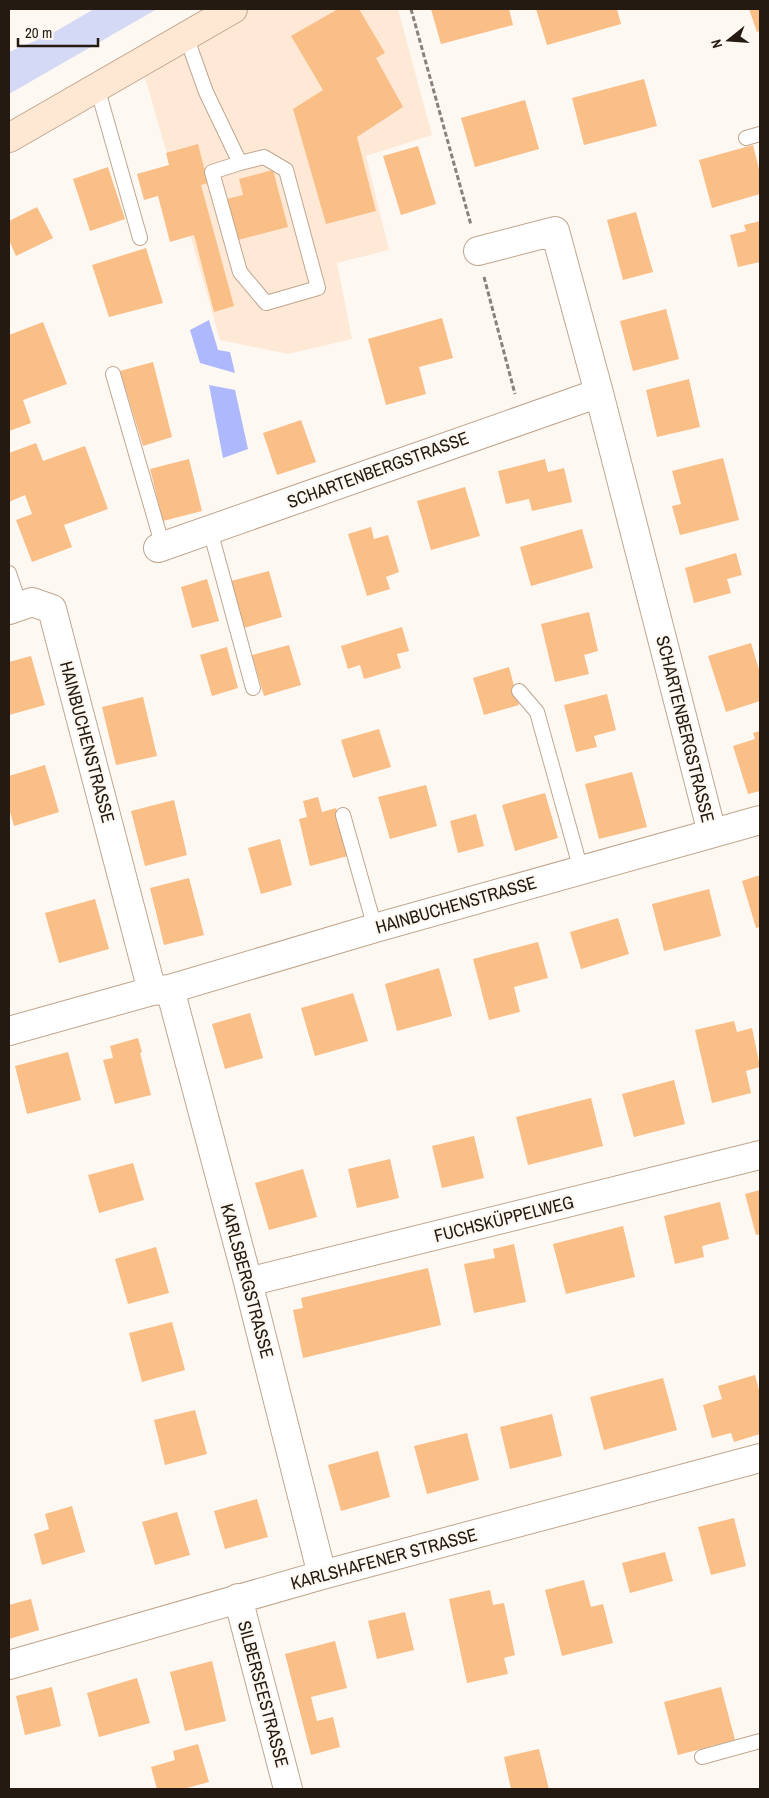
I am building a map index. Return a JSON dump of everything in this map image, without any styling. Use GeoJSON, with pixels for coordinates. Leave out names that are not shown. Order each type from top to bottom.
{"type":"FeatureCollection","features":[{"type":"Feature","properties":{"kind":"main road"},"geometry":{"type":"LineString","coordinates":[[9,138],[233,9]]}},
{"type":"Feature","properties":{"kind":"street","name":"SCHARTENBERGSTRASSE"},"geometry":{"type":"LineString","coordinates":[[478,251],[555,232],[712,833]]}},
{"type":"Feature","properties":{"kind":"street","name":"SCHARTENBERGSTRASSE"},"geometry":{"type":"LineString","coordinates":[[161,547],[598,393]]}},
{"type":"Feature","properties":{"kind":"street","name":"HAINBUCHENSTRASSE"},"geometry":{"type":"LineString","coordinates":[[14,608],[32,602],[52,608],[161,990]]}},
{"type":"Feature","properties":{"kind":"street","name":"HAINBUCHENSTRASSE"},"geometry":{"type":"LineString","coordinates":[[9,1031],[161,990],[760,820]]}},
{"type":"Feature","properties":{"kind":"street","name":"KARLSBERGSTRASSE"},"geometry":{"type":"LineString","coordinates":[[161,990],[248,1282],[322,1575]]}},
{"type":"Feature","properties":{"kind":"street","name":"FUCHSKÜPPELWEG"},"geometry":{"type":"LineString","coordinates":[[248,1282],[760,1155]]}},
{"type":"Feature","properties":{"kind":"street","name":"KARLSHAFENER STRASSE"},"geometry":{"type":"LineString","coordinates":[[9,1664],[238,1598],[760,1458]]}},
{"type":"Feature","properties":{"kind":"street","name":"SILBERSEESTRASSE"},"geometry":{"type":"LineString","coordinates":[[238,1598],[288,1789]]}},
{"type":"Feature","properties":{"kind":"lane"},"geometry":{"type":"LineString","coordinates":[[186,36],[206,92],[240,163]]}},
{"type":"Feature","properties":{"kind":"lane"},"geometry":{"type":"LineString","coordinates":[[97,87],[140,238]]}},
{"type":"Feature","properties":{"kind":"lane"},"geometry":{"type":"LineString","coordinates":[[746,138],[760,134]]}},
{"type":"Feature","properties":{"kind":"lane"},"geometry":{"type":"LineString","coordinates":[[264,157],[286,170],[318,288],[266,303],[240,272],[212,172],[240,163],[264,157]]}},
{"type":"Feature","properties":{"kind":"lane"},"geometry":{"type":"LineString","coordinates":[[113,374],[161,547]]}},
{"type":"Feature","properties":{"kind":"lane"},"geometry":{"type":"LineString","coordinates":[[210,530],[253,688]]}},
{"type":"Feature","properties":{"kind":"lane"},"geometry":{"type":"LineString","coordinates":[[9,573],[14,608]]}},
{"type":"Feature","properties":{"kind":"lane"},"geometry":{"type":"LineString","coordinates":[[519,691],[537,712],[581,870]]}},
{"type":"Feature","properties":{"kind":"lane"},"geometry":{"type":"LineString","coordinates":[[343,815],[375,928]]}},
{"type":"Feature","properties":{"kind":"lane"},"geometry":{"type":"LineString","coordinates":[[702,1757],[760,1742]]}},
{"type":"Feature","properties":{"kind":"path"},"geometry":{"type":"LineString","coordinates":[[411,9],[522,419]]}},
{"type":"Feature","properties":{"kind":"shaded area"},"geometry":{"type":"Polygon","coordinates":[[[94,9],[157,9],[9,94],[9,52],[51,34],[94,9]]]}},
{"type":"Feature","properties":{"kind":"shaded area"},"geometry":{"type":"Polygon","coordinates":[[[233,9],[398,9],[432,135],[366,156],[389,250],[337,263],[352,339],[288,354],[220,340],[141,63],[233,9]]]}},
{"type":"Feature","properties":{"kind":"water"},"geometry":{"type":"Polygon","coordinates":[[[209,320],[218,350],[230,352],[235,373],[200,363],[190,330],[209,320]]]}},
{"type":"Feature","properties":{"kind":"water"},"geometry":{"type":"Polygon","coordinates":[[[209,385],[235,390],[248,449],[223,458],[209,385]]]}},
{"type":"Feature","properties":{"kind":"building"},"geometry":{"type":"Polygon","coordinates":[[[338,9],[359,9],[385,53],[376,58],[403,107],[357,137],[376,211],[326,224],[293,109],[323,90],[291,36],[338,9]]]}},
{"type":"Feature","properties":{"kind":"building"},"geometry":{"type":"Polygon","coordinates":[[[431,9],[509,9],[513,25],[441,44],[431,9]]]}},
{"type":"Feature","properties":{"kind":"building"},"geometry":{"type":"Polygon","coordinates":[[[536,9],[617,9],[621,24],[547,45],[536,9]]]}},
{"type":"Feature","properties":{"kind":"building"},"geometry":{"type":"Polygon","coordinates":[[[749,9],[760,9],[760,31],[757,32],[749,9]]]}},
{"type":"Feature","properties":{"kind":"building"},"geometry":{"type":"Polygon","coordinates":[[[644,79],[657,126],[584,145],[572,98],[644,79]]]}},
{"type":"Feature","properties":{"kind":"building"},"geometry":{"type":"Polygon","coordinates":[[[525,100],[539,149],[475,167],[461,118],[525,100]]]}},
{"type":"Feature","properties":{"kind":"building"},"geometry":{"type":"Polygon","coordinates":[[[198,144],[208,183],[201,185],[234,306],[214,312],[194,235],[170,242],[158,196],[144,200],[137,174],[169,165],[166,153],[198,144]]]}},
{"type":"Feature","properties":{"kind":"building"},"geometry":{"type":"Polygon","coordinates":[[[753,145],[760,173],[760,194],[712,208],[699,160],[753,145]]]}},
{"type":"Feature","properties":{"kind":"building"},"geometry":{"type":"Polygon","coordinates":[[[418,146],[436,204],[401,215],[383,156],[418,146]]]}},
{"type":"Feature","properties":{"kind":"building"},"geometry":{"type":"Polygon","coordinates":[[[108,167],[125,219],[90,231],[73,179],[108,167]]]}},
{"type":"Feature","properties":{"kind":"building"},"geometry":{"type":"Polygon","coordinates":[[[273,170],[288,227],[238,240],[227,199],[243,195],[239,179],[273,170]]]}},
{"type":"Feature","properties":{"kind":"building"},"geometry":{"type":"Polygon","coordinates":[[[37,207],[53,238],[16,256],[9,240],[9,221],[37,207]]]}},
{"type":"Feature","properties":{"kind":"building"},"geometry":{"type":"Polygon","coordinates":[[[636,212],[653,272],[623,280],[607,220],[636,212]]]}},
{"type":"Feature","properties":{"kind":"building"},"geometry":{"type":"Polygon","coordinates":[[[760,221],[760,262],[738,267],[730,235],[746,231],[744,225],[760,221]]]}},
{"type":"Feature","properties":{"kind":"building"},"geometry":{"type":"Polygon","coordinates":[[[146,248],[163,303],[109,317],[92,265],[146,248]]]}},
{"type":"Feature","properties":{"kind":"building"},"geometry":{"type":"Polygon","coordinates":[[[666,309],[679,359],[633,371],[620,321],[666,309]]]}},
{"type":"Feature","properties":{"kind":"building"},"geometry":{"type":"Polygon","coordinates":[[[442,318],[453,358],[419,367],[426,394],[386,405],[368,339],[442,318]]]}},
{"type":"Feature","properties":{"kind":"building"},"geometry":{"type":"Polygon","coordinates":[[[43,322],[67,384],[23,400],[31,423],[9,431],[9,335],[43,322]]]}},
{"type":"Feature","properties":{"kind":"building"},"geometry":{"type":"Polygon","coordinates":[[[153,362],[172,437],[143,446],[120,371],[153,362]]]}},
{"type":"Feature","properties":{"kind":"building"},"geometry":{"type":"Polygon","coordinates":[[[689,379],[700,427],[657,437],[646,390],[689,379]]]}},
{"type":"Feature","properties":{"kind":"building"},"geometry":{"type":"Polygon","coordinates":[[[301,420],[316,462],[277,475],[263,433],[301,420]]]}},
{"type":"Feature","properties":{"kind":"building"},"geometry":{"type":"Polygon","coordinates":[[[36,443],[43,461],[85,446],[108,509],[64,525],[72,547],[32,562],[16,520],[32,514],[25,495],[9,502],[9,453],[36,443]]]}},
{"type":"Feature","properties":{"kind":"building"},"geometry":{"type":"Polygon","coordinates":[[[723,458],[739,520],[680,535],[672,506],[681,504],[672,471],[723,458]]]}},
{"type":"Feature","properties":{"kind":"building"},"geometry":{"type":"Polygon","coordinates":[[[189,459],[202,511],[163,521],[150,469],[189,459]]]}},
{"type":"Feature","properties":{"kind":"building"},"geometry":{"type":"Polygon","coordinates":[[[545,459],[548,472],[564,468],[572,502],[532,511],[529,499],[506,504],[498,471],[545,459]]]}},
{"type":"Feature","properties":{"kind":"building"},"geometry":{"type":"Polygon","coordinates":[[[465,487],[480,536],[431,550],[417,501],[465,487]]]}},
{"type":"Feature","properties":{"kind":"building"},"geometry":{"type":"Polygon","coordinates":[[[371,527],[374,539],[388,535],[399,572],[386,577],[390,589],[367,596],[348,534],[371,527]]]}},
{"type":"Feature","properties":{"kind":"building"},"geometry":{"type":"Polygon","coordinates":[[[582,529],[593,568],[531,586],[520,547],[582,529]]]}},
{"type":"Feature","properties":{"kind":"building"},"geometry":{"type":"Polygon","coordinates":[[[736,553],[742,575],[727,579],[731,593],[694,603],[685,568],[736,553]]]}},
{"type":"Feature","properties":{"kind":"building"},"geometry":{"type":"Polygon","coordinates":[[[269,571],[282,617],[244,628],[231,581],[269,571]]]}},
{"type":"Feature","properties":{"kind":"building"},"geometry":{"type":"Polygon","coordinates":[[[207,579],[219,621],[192,628],[181,587],[207,579]]]}},
{"type":"Feature","properties":{"kind":"building"},"geometry":{"type":"Polygon","coordinates":[[[589,612],[598,651],[584,655],[589,674],[555,682],[541,624],[589,612]]]}},
{"type":"Feature","properties":{"kind":"building"},"geometry":{"type":"Polygon","coordinates":[[[402,627],[409,651],[397,654],[401,668],[364,679],[360,665],[348,669],[341,646],[402,627]]]}},
{"type":"Feature","properties":{"kind":"building"},"geometry":{"type":"Polygon","coordinates":[[[751,643],[760,673],[760,701],[726,712],[708,656],[751,643]]]}},
{"type":"Feature","properties":{"kind":"building"},"geometry":{"type":"Polygon","coordinates":[[[289,645],[301,685],[264,696],[252,655],[289,645]]]}},
{"type":"Feature","properties":{"kind":"building"},"geometry":{"type":"Polygon","coordinates":[[[227,647],[238,688],[212,696],[200,655],[227,647]]]}},
{"type":"Feature","properties":{"kind":"building"},"geometry":{"type":"Polygon","coordinates":[[[31,656],[45,705],[9,715],[9,662],[31,656]]]}},
{"type":"Feature","properties":{"kind":"building"},"geometry":{"type":"Polygon","coordinates":[[[509,667],[519,705],[484,715],[473,678],[509,667]]]}},
{"type":"Feature","properties":{"kind":"building"},"geometry":{"type":"Polygon","coordinates":[[[607,694],[616,730],[594,736],[597,747],[576,752],[564,705],[607,694]]]}},
{"type":"Feature","properties":{"kind":"building"},"geometry":{"type":"Polygon","coordinates":[[[143,697],[157,756],[116,765],[102,707],[143,697]]]}},
{"type":"Feature","properties":{"kind":"building"},"geometry":{"type":"Polygon","coordinates":[[[379,729],[391,767],[353,778],[341,740],[379,729]]]}},
{"type":"Feature","properties":{"kind":"building"},"geometry":{"type":"Polygon","coordinates":[[[760,731],[760,791],[748,794],[733,746],[755,739],[753,733],[760,731]]]}},
{"type":"Feature","properties":{"kind":"building"},"geometry":{"type":"Polygon","coordinates":[[[45,765],[59,812],[14,826],[9,808],[9,776],[45,765]]]}},
{"type":"Feature","properties":{"kind":"building"},"geometry":{"type":"Polygon","coordinates":[[[632,772],[647,827],[599,839],[585,784],[632,772]]]}},
{"type":"Feature","properties":{"kind":"building"},"geometry":{"type":"Polygon","coordinates":[[[426,785],[437,826],[390,839],[378,797],[426,785]]]}},
{"type":"Feature","properties":{"kind":"building"},"geometry":{"type":"Polygon","coordinates":[[[545,793],[558,838],[515,851],[502,805],[545,793]]]}},
{"type":"Feature","properties":{"kind":"building"},"geometry":{"type":"Polygon","coordinates":[[[318,797],[322,812],[336,808],[348,856],[310,866],[299,819],[307,817],[303,801],[318,797]]]}},
{"type":"Feature","properties":{"kind":"building"},"geometry":{"type":"Polygon","coordinates":[[[174,800],[187,855],[145,866],[131,811],[174,800]]]}},
{"type":"Feature","properties":{"kind":"building"},"geometry":{"type":"Polygon","coordinates":[[[476,814],[484,846],[458,853],[450,821],[476,814]]]}},
{"type":"Feature","properties":{"kind":"building"},"geometry":{"type":"Polygon","coordinates":[[[280,839],[292,885],[261,894],[248,848],[280,839]]]}},
{"type":"Feature","properties":{"kind":"building"},"geometry":{"type":"Polygon","coordinates":[[[760,875],[760,927],[756,928],[742,881],[760,875]]]}},
{"type":"Feature","properties":{"kind":"building"},"geometry":{"type":"Polygon","coordinates":[[[189,878],[204,935],[164,945],[150,888],[189,878]]]}},
{"type":"Feature","properties":{"kind":"building"},"geometry":{"type":"Polygon","coordinates":[[[709,889],[721,936],[664,951],[652,904],[709,889]]]}},
{"type":"Feature","properties":{"kind":"building"},"geometry":{"type":"Polygon","coordinates":[[[95,899],[109,949],[59,963],[45,913],[95,899]]]}},
{"type":"Feature","properties":{"kind":"building"},"geometry":{"type":"Polygon","coordinates":[[[618,918],[629,954],[581,969],[570,932],[618,918]]]}},
{"type":"Feature","properties":{"kind":"building"},"geometry":{"type":"Polygon","coordinates":[[[538,942],[548,978],[514,987],[520,1012],[489,1020],[473,959],[538,942]]]}},
{"type":"Feature","properties":{"kind":"building"},"geometry":{"type":"Polygon","coordinates":[[[439,968],[452,1016],[397,1031],[385,984],[439,968]]]}},
{"type":"Feature","properties":{"kind":"building"},"geometry":{"type":"Polygon","coordinates":[[[353,993],[368,1041],[315,1056],[301,1008],[353,993]]]}},
{"type":"Feature","properties":{"kind":"building"},"geometry":{"type":"Polygon","coordinates":[[[250,1013],[263,1058],[225,1069],[212,1024],[250,1013]]]}},
{"type":"Feature","properties":{"kind":"building"},"geometry":{"type":"Polygon","coordinates":[[[734,1021],[737,1032],[752,1028],[760,1067],[746,1071],[751,1093],[712,1103],[695,1030],[734,1021]]]}},
{"type":"Feature","properties":{"kind":"building"},"geometry":{"type":"Polygon","coordinates":[[[138,1038],[151,1095],[115,1104],[103,1060],[113,1058],[110,1046],[138,1038]]]}},
{"type":"Feature","properties":{"kind":"building"},"geometry":{"type":"Polygon","coordinates":[[[68,1052],[81,1100],[27,1114],[15,1066],[68,1052]]]}},
{"type":"Feature","properties":{"kind":"building"},"geometry":{"type":"Polygon","coordinates":[[[674,1080],[685,1124],[634,1137],[622,1094],[674,1080]]]}},
{"type":"Feature","properties":{"kind":"building"},"geometry":{"type":"Polygon","coordinates":[[[591,1098],[603,1146],[528,1165],[516,1117],[591,1098]]]}},
{"type":"Feature","properties":{"kind":"building"},"geometry":{"type":"Polygon","coordinates":[[[474,1136],[484,1178],[442,1188],[432,1146],[474,1136]]]}},
{"type":"Feature","properties":{"kind":"building"},"geometry":{"type":"Polygon","coordinates":[[[390,1159],[399,1198],[357,1208],[348,1169],[390,1159]]]}},
{"type":"Feature","properties":{"kind":"building"},"geometry":{"type":"Polygon","coordinates":[[[133,1163],[144,1200],[99,1213],[88,1175],[133,1163]]]}},
{"type":"Feature","properties":{"kind":"building"},"geometry":{"type":"Polygon","coordinates":[[[303,1169],[317,1217],[269,1230],[255,1183],[303,1169]]]}},
{"type":"Feature","properties":{"kind":"building"},"geometry":{"type":"Polygon","coordinates":[[[760,1190],[760,1234],[756,1235],[745,1194],[760,1190]]]}},
{"type":"Feature","properties":{"kind":"building"},"geometry":{"type":"Polygon","coordinates":[[[720,1202],[729,1239],[702,1246],[704,1257],[675,1264],[664,1216],[720,1202]]]}},
{"type":"Feature","properties":{"kind":"building"},"geometry":{"type":"Polygon","coordinates":[[[623,1226],[635,1277],[566,1294],[553,1244],[623,1226]]]}},
{"type":"Feature","properties":{"kind":"building"},"geometry":{"type":"Polygon","coordinates":[[[514,1244],[526,1302],[474,1313],[464,1264],[495,1258],[493,1249],[514,1244]]]}},
{"type":"Feature","properties":{"kind":"building"},"geometry":{"type":"Polygon","coordinates":[[[156,1247],[169,1293],[128,1304],[115,1259],[156,1247]]]}},
{"type":"Feature","properties":{"kind":"building"},"geometry":{"type":"Polygon","coordinates":[[[428,1268],[441,1325],[303,1358],[293,1310],[303,1308],[301,1298],[428,1268]]]}},
{"type":"Feature","properties":{"kind":"building"},"geometry":{"type":"Polygon","coordinates":[[[172,1322],[185,1370],[142,1382],[129,1333],[172,1322]]]}},
{"type":"Feature","properties":{"kind":"building"},"geometry":{"type":"Polygon","coordinates":[[[755,1375],[760,1394],[760,1434],[734,1442],[731,1433],[712,1438],[703,1405],[722,1399],[718,1386],[755,1375]]]}},
{"type":"Feature","properties":{"kind":"building"},"geometry":{"type":"Polygon","coordinates":[[[663,1378],[677,1430],[604,1450],[590,1397],[663,1378]]]}},
{"type":"Feature","properties":{"kind":"building"},"geometry":{"type":"Polygon","coordinates":[[[195,1410],[207,1454],[165,1465],[154,1420],[195,1410]]]}},
{"type":"Feature","properties":{"kind":"building"},"geometry":{"type":"Polygon","coordinates":[[[552,1414],[562,1456],[510,1469],[500,1427],[552,1414]]]}},
{"type":"Feature","properties":{"kind":"building"},"geometry":{"type":"Polygon","coordinates":[[[467,1433],[479,1480],[427,1494],[414,1446],[467,1433]]]}},
{"type":"Feature","properties":{"kind":"building"},"geometry":{"type":"Polygon","coordinates":[[[378,1451],[390,1497],[341,1511],[328,1465],[378,1451]]]}},
{"type":"Feature","properties":{"kind":"building"},"geometry":{"type":"Polygon","coordinates":[[[257,1499],[268,1537],[225,1549],[214,1511],[257,1499]]]}},
{"type":"Feature","properties":{"kind":"building"},"geometry":{"type":"Polygon","coordinates":[[[72,1506],[85,1552],[42,1565],[34,1534],[49,1529],[45,1514],[72,1506]]]}},
{"type":"Feature","properties":{"kind":"building"},"geometry":{"type":"Polygon","coordinates":[[[177,1512],[190,1555],[155,1565],[142,1522],[177,1512]]]}},
{"type":"Feature","properties":{"kind":"building"},"geometry":{"type":"Polygon","coordinates":[[[734,1518],[746,1566],[711,1575],[698,1527],[734,1518]]]}},
{"type":"Feature","properties":{"kind":"building"},"geometry":{"type":"Polygon","coordinates":[[[665,1552],[673,1581],[630,1593],[622,1563],[665,1552]]]}},
{"type":"Feature","properties":{"kind":"building"},"geometry":{"type":"Polygon","coordinates":[[[584,1580],[591,1607],[603,1604],[613,1643],[562,1656],[545,1590],[584,1580]]]}},
{"type":"Feature","properties":{"kind":"building"},"geometry":{"type":"Polygon","coordinates":[[[490,1590],[493,1605],[504,1603],[515,1655],[504,1658],[508,1674],[467,1683],[449,1599],[490,1590]]]}},
{"type":"Feature","properties":{"kind":"building"},"geometry":{"type":"Polygon","coordinates":[[[31,1599],[39,1630],[9,1639],[9,1605],[31,1599]]]}},
{"type":"Feature","properties":{"kind":"building"},"geometry":{"type":"Polygon","coordinates":[[[405,1612],[414,1650],[377,1659],[368,1621],[405,1612]]]}},
{"type":"Feature","properties":{"kind":"building"},"geometry":{"type":"Polygon","coordinates":[[[335,1641],[347,1688],[311,1697],[317,1721],[333,1717],[340,1747],[311,1755],[285,1654],[335,1641]]]}},
{"type":"Feature","properties":{"kind":"building"},"geometry":{"type":"Polygon","coordinates":[[[212,1661],[226,1721],[185,1731],[170,1672],[212,1661]]]}},
{"type":"Feature","properties":{"kind":"building"},"geometry":{"type":"Polygon","coordinates":[[[137,1678],[150,1723],[99,1737],[87,1693],[137,1678]]]}},
{"type":"Feature","properties":{"kind":"building"},"geometry":{"type":"Polygon","coordinates":[[[52,1687],[61,1726],[25,1735],[16,1696],[52,1687]]]}},
{"type":"Feature","properties":{"kind":"building"},"geometry":{"type":"Polygon","coordinates":[[[721,1687],[735,1740],[678,1755],[664,1702],[721,1687]]]}},
{"type":"Feature","properties":{"kind":"building"},"geometry":{"type":"Polygon","coordinates":[[[198,1744],[209,1782],[183,1789],[157,1789],[151,1767],[175,1760],[173,1751],[198,1744]]]}},
{"type":"Feature","properties":{"kind":"building"},"geometry":{"type":"Polygon","coordinates":[[[539,1749],[549,1789],[511,1789],[504,1757],[539,1749]]]}}]}
